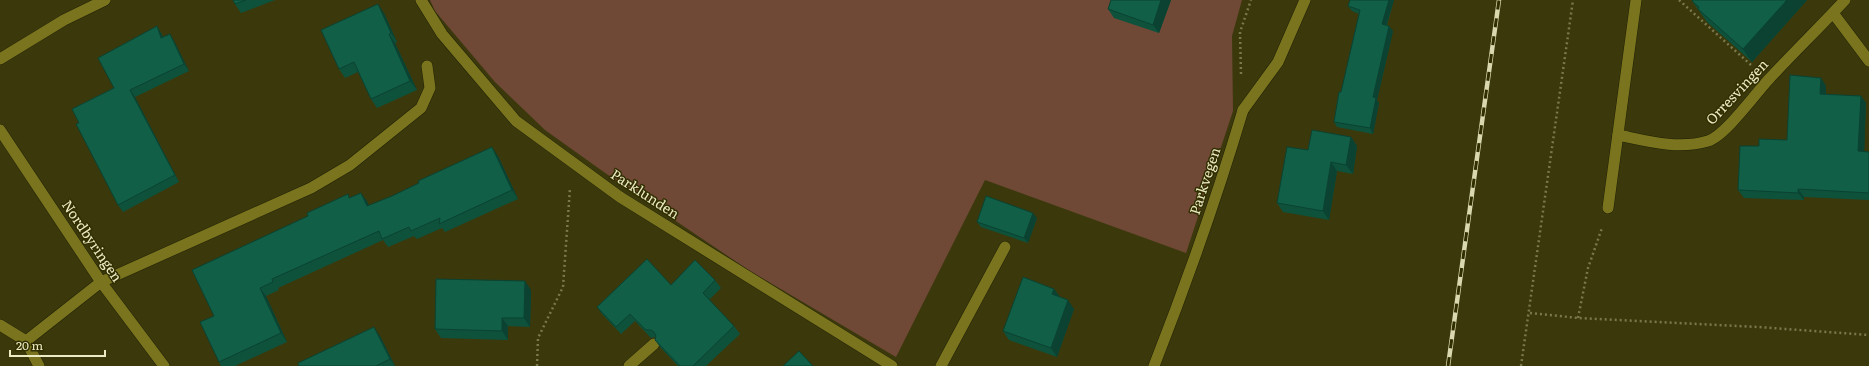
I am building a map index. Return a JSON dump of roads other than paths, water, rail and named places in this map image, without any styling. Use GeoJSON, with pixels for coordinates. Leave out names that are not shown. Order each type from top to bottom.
{"type":"FeatureCollection","features":[{"type":"Feature","properties":{"kind":"street"},"geometry":{"type":"LineString","coordinates":[[0,59],[64,20],[105,0]]}},
{"type":"Feature","properties":{"kind":"street","name":"Parklunden"},"geometry":{"type":"LineString","coordinates":[[421,0],[442,34],[516,121],[620,197],[892,366]]}},
{"type":"Feature","properties":{"kind":"street","name":"Parkvegen"},"geometry":{"type":"LineString","coordinates":[[1154,366],[1179,303],[1223,177],[1242,110],[1278,62],[1305,0]]}},
{"type":"Feature","properties":{"kind":"street"},"geometry":{"type":"LineString","coordinates":[[1608,208],[1636,0]]}},
{"type":"Feature","properties":{"kind":"street","name":"Orresvingen"},"geometry":{"type":"LineString","coordinates":[[1618,135],[1666,145],[1688,146],[1710,141],[1726,128],[1768,79],[1845,0]]}},
{"type":"Feature","properties":{"kind":"street"},"geometry":{"type":"LineString","coordinates":[[1833,13],[1869,61]]}},
{"type":"Feature","properties":{"kind":"street"},"geometry":{"type":"LineString","coordinates":[[26,341],[101,282],[311,188],[350,165],[421,108],[430,88],[427,66]]}},
{"type":"Feature","properties":{"kind":"street","name":"Nordbyringen"},"geometry":{"type":"LineString","coordinates":[[0,130],[101,282],[164,366]]}},
{"type":"Feature","properties":{"kind":"street"},"geometry":{"type":"LineString","coordinates":[[941,366],[1005,247]]}},
{"type":"Feature","properties":{"kind":"street"},"geometry":{"type":"LineString","coordinates":[[0,325],[26,341],[39,366]]}},
{"type":"Feature","properties":{"kind":"street"},"geometry":{"type":"LineString","coordinates":[[629,366],[654,344]]}},
{"type":"Feature","properties":{"kind":"railway"},"geometry":{"type":"LineString","coordinates":[[1448,366],[1499,0]]}}]}
